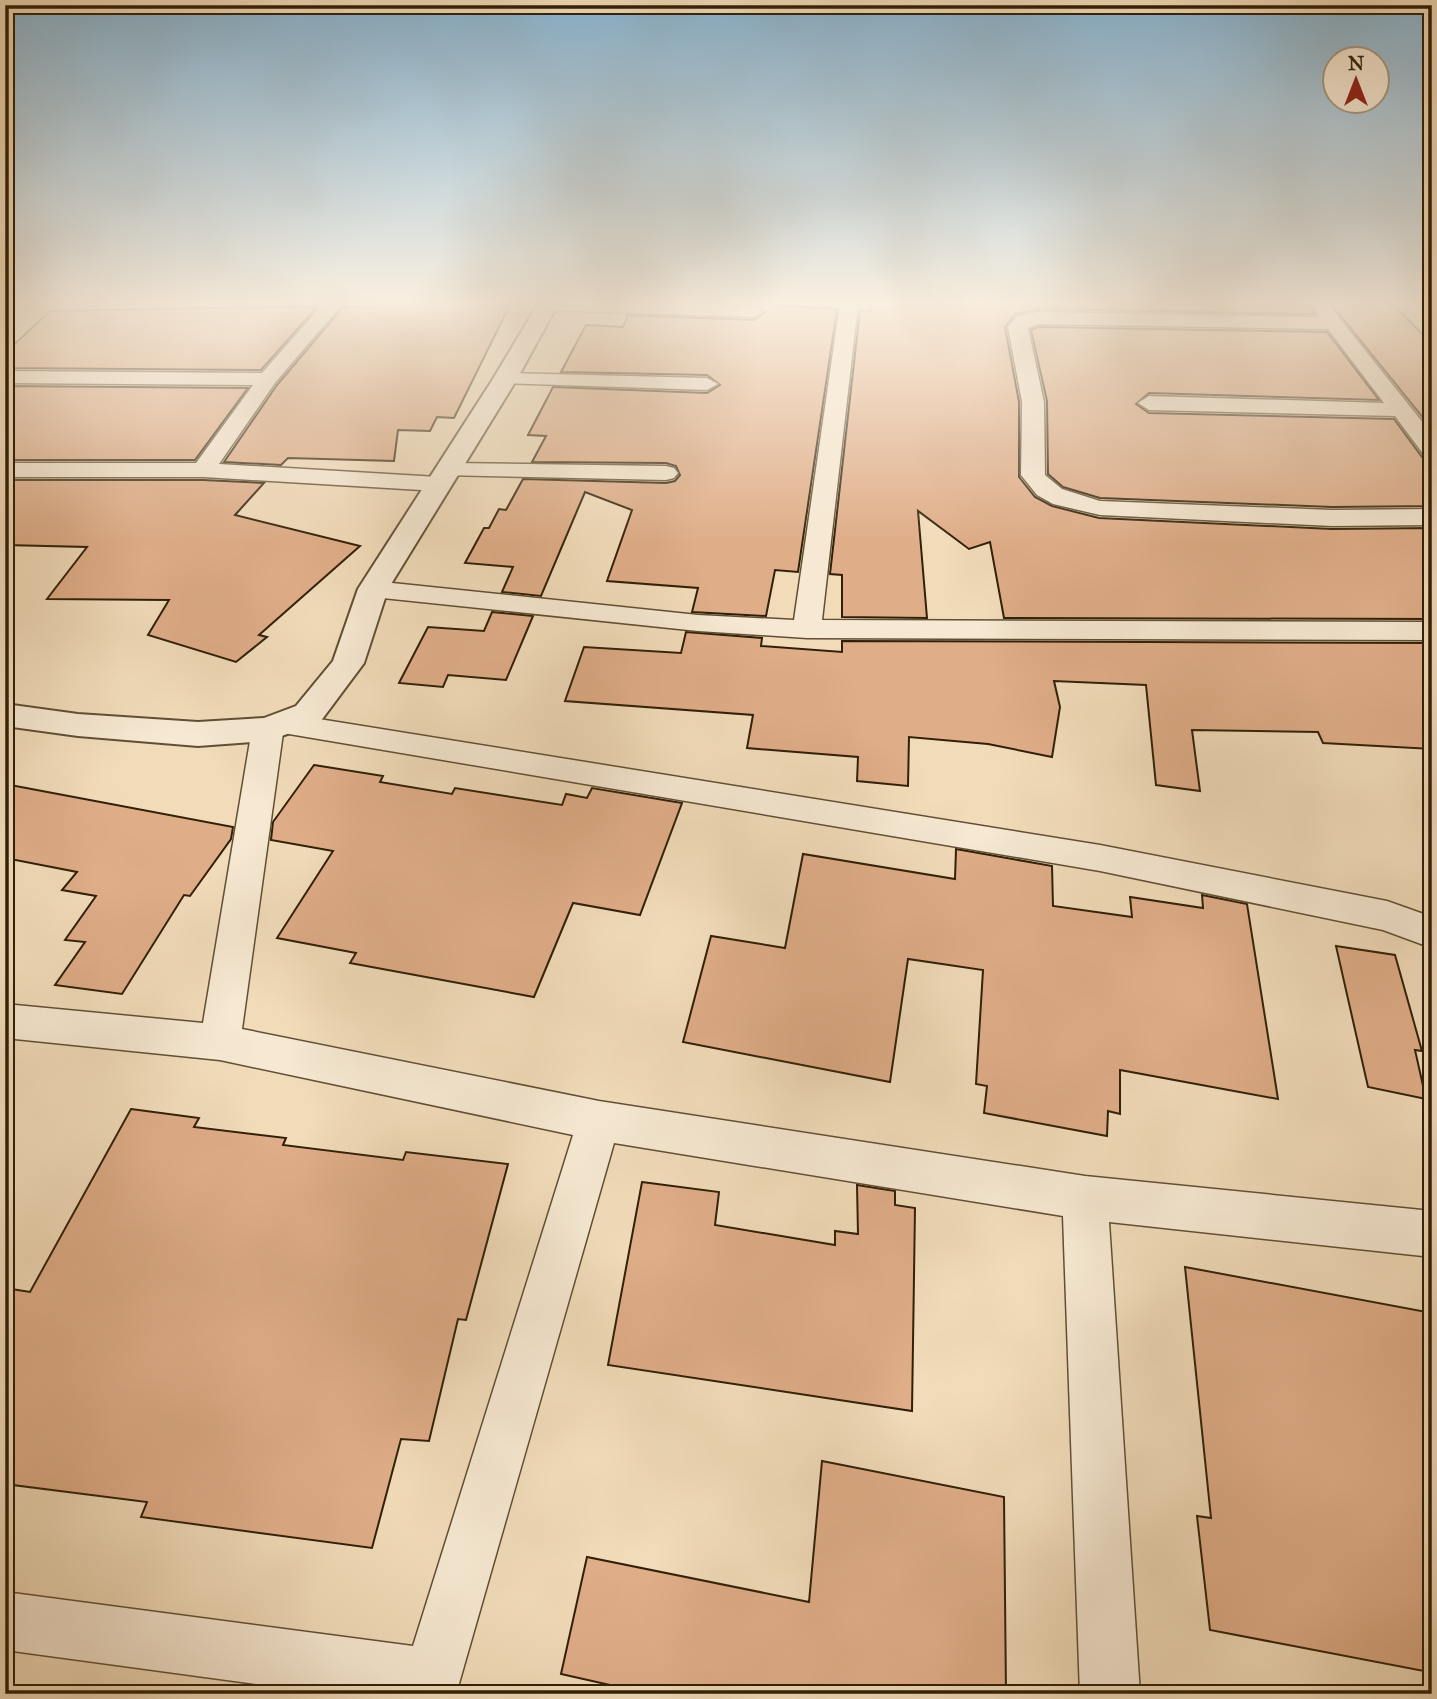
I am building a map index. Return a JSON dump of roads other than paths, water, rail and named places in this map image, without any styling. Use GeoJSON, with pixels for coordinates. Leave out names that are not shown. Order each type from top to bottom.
{"type":"FeatureCollection","features":[{"type":"Feature","properties":{"kind":"street"},"geometry":{"type":"LineString","coordinates":[[203,470],[265,383]]}},
{"type":"Feature","properties":{"kind":"street"},"geometry":{"type":"LineString","coordinates":[[278,727],[308,714],[348,663],[373,589],[502,383]]}},
{"type":"Feature","properties":{"kind":"street"},"geometry":{"type":"LineString","coordinates":[[678,383],[707,384]]}},
{"type":"Feature","properties":{"kind":"street"},"geometry":{"type":"LineString","coordinates":[[807,629],[839,383]]}},
{"type":"Feature","properties":{"kind":"street"},"geometry":{"type":"LineString","coordinates":[[1029,383],[1033,402],[1033,475],[1049,493],[1069,502],[1100,508],[1332,518],[1432,517]]}},
{"type":"Feature","properties":{"kind":"street"},"geometry":{"type":"LineString","coordinates":[[1379,383],[1432,450]]}},
{"type":"Feature","properties":{"kind":"street"},"geometry":{"type":"LineString","coordinates":[[1149,403],[1399,410]]}},
{"type":"Feature","properties":{"kind":"street"},"geometry":{"type":"LineString","coordinates":[[5,470],[203,470],[444,477],[666,473]]}},
{"type":"Feature","properties":{"kind":"street"},"geometry":{"type":"LineString","coordinates":[[373,589],[698,622],[807,629],[1432,631]]}},
{"type":"Feature","properties":{"kind":"street"},"geometry":{"type":"LineString","coordinates":[[5,715],[78,725],[198,734],[278,727],[1100,858],[1387,916],[1432,933]]}},
{"type":"Feature","properties":{"kind":"street"},"geometry":{"type":"LineString","coordinates":[[220,1042],[278,727]]}},
{"type":"Feature","properties":{"kind":"street"},"geometry":{"type":"LineString","coordinates":[[5,1021],[220,1042],[599,1121],[1085,1198],[1432,1234]]}},
{"type":"Feature","properties":{"kind":"street"},"geometry":{"type":"LineString","coordinates":[[5,1621],[431,1686],[599,1121]]}},
{"type":"Feature","properties":{"kind":"street"},"geometry":{"type":"LineString","coordinates":[[1085,1198],[1110,1694]]}}]}
